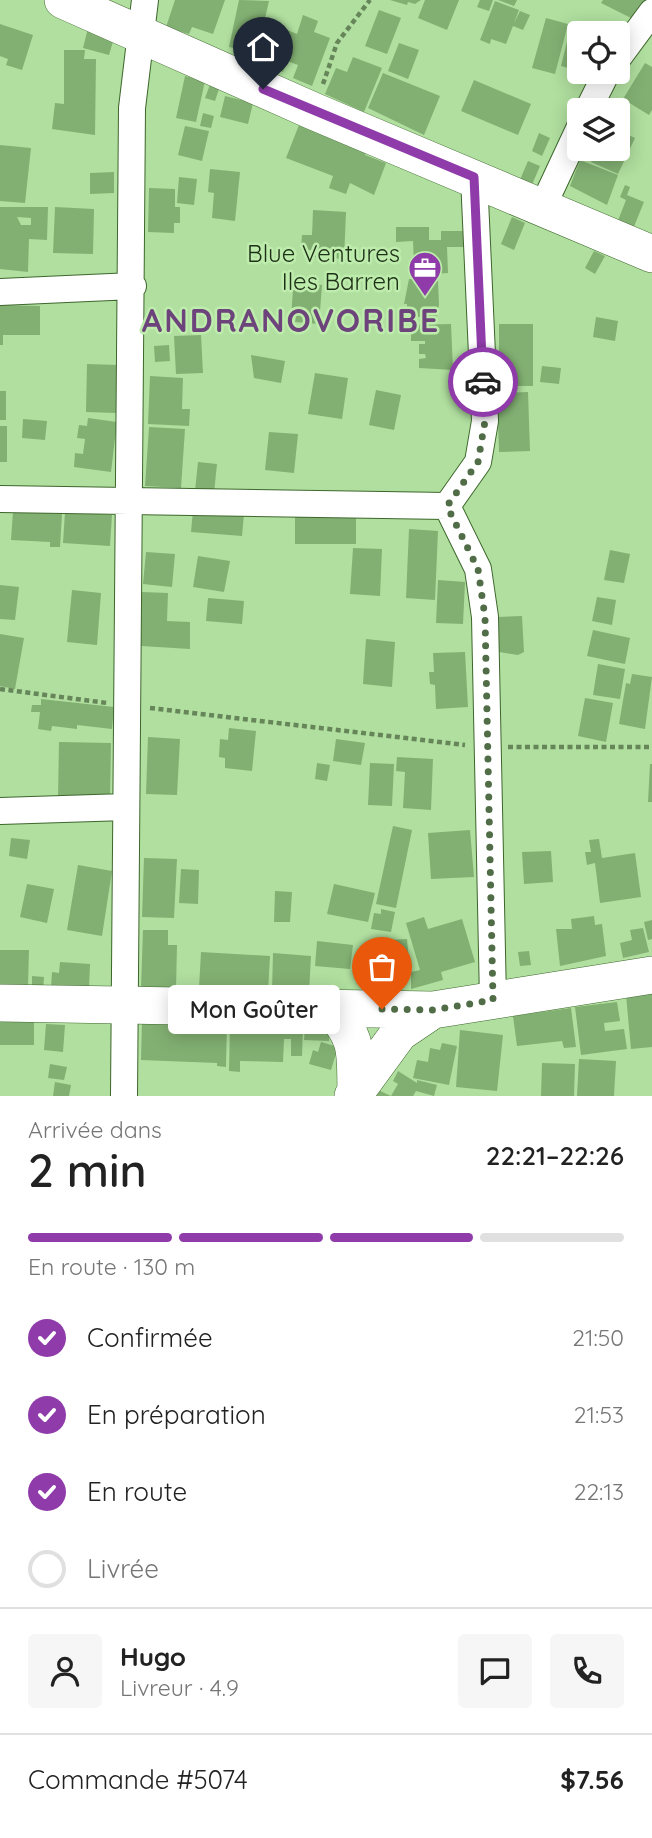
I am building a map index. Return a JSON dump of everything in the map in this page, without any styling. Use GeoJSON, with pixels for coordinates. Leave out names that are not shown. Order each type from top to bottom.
{"type":"FeatureCollection","features":[{"type":"Feature","properties":{"kind":"main road"},"geometry":{"type":"LineString","coordinates":[[63,0],[142,16],[313,111],[652,254]]}},
{"type":"Feature","properties":{"kind":"main road"},"geometry":{"type":"LineString","coordinates":[[0,1003],[433,1010],[652,975]]}},
{"type":"Feature","properties":{"kind":"main road"},"geometry":{"type":"LineString","coordinates":[[331,1008],[350,1031],[355,1055],[355,1094]]}},
{"type":"Feature","properties":{"kind":"main road"},"geometry":{"type":"LineString","coordinates":[[355,1094],[399,1032],[433,1010]]}},
{"type":"Feature","properties":{"kind":"street"},"geometry":{"type":"LineString","coordinates":[[630,42],[652,12]]}},
{"type":"Feature","properties":{"kind":"street"},"geometry":{"type":"LineString","coordinates":[[124,1096],[133,286],[132,108],[142,16]]}},
{"type":"Feature","properties":{"kind":"street"},"geometry":{"type":"LineString","coordinates":[[543,206],[567,155]]}},
{"type":"Feature","properties":{"kind":"street"},"geometry":{"type":"LineString","coordinates":[[447,506],[478,462],[485,421],[474,177]]}},
{"type":"Feature","properties":{"kind":"street"},"geometry":{"type":"LineString","coordinates":[[0,292],[133,286]]}},
{"type":"Feature","properties":{"kind":"street"},"geometry":{"type":"LineString","coordinates":[[0,499],[447,506]]}},
{"type":"Feature","properties":{"kind":"street"},"geometry":{"type":"LineString","coordinates":[[447,506],[478,569],[485,617],[493,1000]]}},
{"type":"Feature","properties":{"kind":"street"},"geometry":{"type":"LineString","coordinates":[[0,811],[126,807]]}},
{"type":"Feature","properties":{"kind":"path"},"geometry":{"type":"LineString","coordinates":[[313,111],[337,43],[370,0]]}},
{"type":"Feature","properties":{"kind":"path"},"geometry":{"type":"LineString","coordinates":[[0,689],[488,747],[652,747]]}},
{"type":"Feature","properties":{"kind":"building"},"geometry":{"type":"Polygon","coordinates":[[[175,0],[225,0],[213,34],[192,27],[189,34],[166,27],[175,0]]]}},
{"type":"Feature","properties":{"kind":"building"},"geometry":{"type":"Polygon","coordinates":[[[239,0],[269,1],[257,53],[229,47],[239,0]]]}},
{"type":"Feature","properties":{"kind":"building"},"geometry":{"type":"Polygon","coordinates":[[[390,0],[421,0],[415,4],[408,2],[407,5],[390,0]]]}},
{"type":"Feature","properties":{"kind":"building"},"geometry":{"type":"Polygon","coordinates":[[[425,0],[459,0],[447,30],[418,18],[425,0]]]}},
{"type":"Feature","properties":{"kind":"building"},"geometry":{"type":"Polygon","coordinates":[[[480,0],[493,0],[489,11],[477,7],[480,0]]]}},
{"type":"Feature","properties":{"kind":"building"},"geometry":{"type":"Polygon","coordinates":[[[498,0],[517,0],[514,6],[498,0]]]}},
{"type":"Feature","properties":{"kind":"building"},"geometry":{"type":"Polygon","coordinates":[[[603,0],[647,0],[637,21],[601,3],[603,0]]]}},
{"type":"Feature","properties":{"kind":"building"},"geometry":{"type":"Polygon","coordinates":[[[495,1],[519,10],[514,23],[520,11],[530,15],[523,30],[513,26],[506,44],[491,39],[490,44],[480,40],[495,1]]]}},
{"type":"Feature","properties":{"kind":"building"},"geometry":{"type":"Polygon","coordinates":[[[379,10],[401,18],[387,54],[365,46],[379,10]]]}},
{"type":"Feature","properties":{"kind":"building"},"geometry":{"type":"Polygon","coordinates":[[[303,15],[318,21],[314,32],[330,38],[312,86],[293,78],[298,65],[287,61],[283,72],[260,63],[275,25],[297,34],[303,15]]]}},
{"type":"Feature","properties":{"kind":"building"},"geometry":{"type":"Polygon","coordinates":[[[546,18],[567,24],[555,74],[532,68],[546,18]]]}},
{"type":"Feature","properties":{"kind":"building"},"geometry":{"type":"Polygon","coordinates":[[[0,24],[33,35],[22,70],[6,65],[8,59],[0,56],[0,24]]]}},
{"type":"Feature","properties":{"kind":"building"},"geometry":{"type":"Polygon","coordinates":[[[88,28],[115,35],[109,55],[83,48],[88,28]]]}},
{"type":"Feature","properties":{"kind":"building"},"geometry":{"type":"Polygon","coordinates":[[[567,42],[567,68],[561,66],[567,42]]]}},
{"type":"Feature","properties":{"kind":"building"},"geometry":{"type":"Polygon","coordinates":[[[399,43],[419,50],[408,79],[388,71],[399,43]]]}},
{"type":"Feature","properties":{"kind":"building"},"geometry":{"type":"Polygon","coordinates":[[[64,50],[85,50],[84,59],[96,59],[95,135],[52,129],[55,103],[64,104],[64,50]]]}},
{"type":"Feature","properties":{"kind":"building"},"geometry":{"type":"Polygon","coordinates":[[[353,57],[382,68],[364,112],[325,94],[336,68],[347,72],[353,57]]]}},
{"type":"Feature","properties":{"kind":"building"},"geometry":{"type":"Polygon","coordinates":[[[645,63],[652,67],[652,110],[649,115],[630,103],[630,98],[624,98],[645,63]]]}},
{"type":"Feature","properties":{"kind":"building"},"geometry":{"type":"Polygon","coordinates":[[[383,73],[440,96],[424,135],[368,108],[383,73]]]}},
{"type":"Feature","properties":{"kind":"building"},"geometry":{"type":"Polygon","coordinates":[[[185,76],[205,81],[196,122],[176,118],[185,76]]]}},
{"type":"Feature","properties":{"kind":"building"},"geometry":{"type":"Polygon","coordinates":[[[474,80],[531,104],[518,135],[461,111],[474,80]]]}},
{"type":"Feature","properties":{"kind":"building"},"geometry":{"type":"Polygon","coordinates":[[[211,82],[220,86],[215,101],[205,98],[211,82]]]}},
{"type":"Feature","properties":{"kind":"building"},"geometry":{"type":"Polygon","coordinates":[[[225,96],[253,103],[248,124],[220,117],[225,96]]]}},
{"type":"Feature","properties":{"kind":"building"},"geometry":{"type":"Polygon","coordinates":[[[203,113],[214,116],[211,128],[200,126],[203,113]]]}},
{"type":"Feature","properties":{"kind":"building"},"geometry":{"type":"Polygon","coordinates":[[[299,125],[367,150],[365,155],[386,163],[374,195],[350,183],[346,194],[329,188],[333,176],[286,158],[299,125]]]}},
{"type":"Feature","properties":{"kind":"building"},"geometry":{"type":"Polygon","coordinates":[[[185,126],[209,131],[202,161],[178,155],[185,126]]]}},
{"type":"Feature","properties":{"kind":"building"},"geometry":{"type":"Polygon","coordinates":[[[539,133],[550,138],[542,156],[532,151],[539,133]]]}},
{"type":"Feature","properties":{"kind":"building"},"geometry":{"type":"Polygon","coordinates":[[[630,136],[635,138],[630,149],[630,136]]]}},
{"type":"Feature","properties":{"kind":"building"},"geometry":{"type":"Polygon","coordinates":[[[0,145],[31,148],[25,203],[0,201],[0,145]]]}},
{"type":"Feature","properties":{"kind":"building"},"geometry":{"type":"Polygon","coordinates":[[[528,161],[540,166],[531,187],[519,182],[528,161]]]}},
{"type":"Feature","properties":{"kind":"building"},"geometry":{"type":"Polygon","coordinates":[[[580,161],[618,175],[607,205],[570,186],[580,161]]]}},
{"type":"Feature","properties":{"kind":"building"},"geometry":{"type":"Polygon","coordinates":[[[591,161],[624,161],[618,174],[591,161]]]}},
{"type":"Feature","properties":{"kind":"building"},"geometry":{"type":"Polygon","coordinates":[[[210,169],[240,172],[235,221],[212,218],[214,193],[208,192],[210,169]]]}},
{"type":"Feature","properties":{"kind":"building"},"geometry":{"type":"Polygon","coordinates":[[[114,172],[114,193],[90,194],[90,173],[114,172]]]}},
{"type":"Feature","properties":{"kind":"building"},"geometry":{"type":"Polygon","coordinates":[[[179,177],[197,179],[194,205],[177,203],[179,177]]]}},
{"type":"Feature","properties":{"kind":"building"},"geometry":{"type":"Polygon","coordinates":[[[625,185],[630,187],[627,195],[644,202],[633,229],[617,223],[626,200],[620,197],[625,185]]]}},
{"type":"Feature","properties":{"kind":"building"},"geometry":{"type":"Polygon","coordinates":[[[149,188],[175,189],[175,207],[180,207],[180,223],[174,223],[174,233],[148,232],[149,188]]]}},
{"type":"Feature","properties":{"kind":"building"},"geometry":{"type":"Polygon","coordinates":[[[0,207],[48,207],[47,240],[29,239],[28,272],[0,269],[0,207]],[[17,217],[21,225],[31,225],[31,218],[17,217]]]}},
{"type":"Feature","properties":{"kind":"building"},"geometry":{"type":"Polygon","coordinates":[[[55,207],[94,209],[93,254],[53,253],[55,207]]]}},
{"type":"Feature","properties":{"kind":"building"},"geometry":{"type":"Polygon","coordinates":[[[313,210],[346,212],[344,259],[311,257],[311,250],[301,250],[302,235],[312,235],[313,210]]]}},
{"type":"Feature","properties":{"kind":"building"},"geometry":{"type":"Polygon","coordinates":[[[512,217],[525,223],[514,250],[501,244],[512,217]]]}},
{"type":"Feature","properties":{"kind":"building"},"geometry":{"type":"Polygon","coordinates":[[[396,227],[429,227],[429,240],[441,240],[441,231],[464,231],[464,247],[447,247],[448,273],[419,275],[418,264],[414,265],[413,241],[396,242],[396,227]]]}},
{"type":"Feature","properties":{"kind":"building"},"geometry":{"type":"Polygon","coordinates":[[[594,251],[605,256],[595,274],[585,268],[594,251]]]}},
{"type":"Feature","properties":{"kind":"building"},"geometry":{"type":"Polygon","coordinates":[[[409,279],[438,281],[439,305],[436,318],[407,316],[407,304],[404,304],[409,279]]]}},
{"type":"Feature","properties":{"kind":"building"},"geometry":{"type":"Polygon","coordinates":[[[298,283],[322,285],[319,324],[295,322],[296,317],[291,317],[293,290],[298,290],[298,283]]]}},
{"type":"Feature","properties":{"kind":"building"},"geometry":{"type":"Polygon","coordinates":[[[0,305],[40,306],[40,335],[3,335],[3,345],[0,345],[0,305]]]}},
{"type":"Feature","properties":{"kind":"building"},"geometry":{"type":"Polygon","coordinates":[[[596,317],[618,321],[615,341],[593,337],[596,317]]]}},
{"type":"Feature","properties":{"kind":"building"},"geometry":{"type":"Polygon","coordinates":[[[451,324],[453,370],[419,368],[419,359],[426,358],[425,354],[419,354],[419,344],[425,344],[425,341],[411,341],[411,325],[451,324]]]}},
{"type":"Feature","properties":{"kind":"building"},"geometry":{"type":"Polygon","coordinates":[[[499,324],[533,324],[533,386],[499,386],[499,324]]]}},
{"type":"Feature","properties":{"kind":"building"},"geometry":{"type":"Polygon","coordinates":[[[201,335],[203,373],[176,374],[174,336],[201,335]]]}},
{"type":"Feature","properties":{"kind":"building"},"geometry":{"type":"Polygon","coordinates":[[[169,345],[170,361],[155,362],[154,346],[169,345]]]}},
{"type":"Feature","properties":{"kind":"building"},"geometry":{"type":"Polygon","coordinates":[[[251,355],[285,361],[281,383],[254,378],[251,355]]]}},
{"type":"Feature","properties":{"kind":"building"},"geometry":{"type":"Polygon","coordinates":[[[87,364],[118,365],[117,413],[86,412],[87,364]]]}},
{"type":"Feature","properties":{"kind":"building"},"geometry":{"type":"Polygon","coordinates":[[[542,366],[561,368],[559,384],[540,382],[542,366]]]}},
{"type":"Feature","properties":{"kind":"building"},"geometry":{"type":"Polygon","coordinates":[[[315,373],[348,378],[342,419],[308,414],[315,373]]]}},
{"type":"Feature","properties":{"kind":"building"},"geometry":{"type":"Polygon","coordinates":[[[150,376],[183,378],[182,409],[190,409],[189,426],[148,424],[150,376]]]}},
{"type":"Feature","properties":{"kind":"building"},"geometry":{"type":"Polygon","coordinates":[[[376,390],[401,395],[394,430],[369,425],[376,390]]]}},
{"type":"Feature","properties":{"kind":"building"},"geometry":{"type":"Polygon","coordinates":[[[0,391],[6,391],[6,420],[0,420],[0,391]]]}},
{"type":"Feature","properties":{"kind":"building"},"geometry":{"type":"Polygon","coordinates":[[[528,392],[530,451],[499,452],[497,393],[528,392]]]}},
{"type":"Feature","properties":{"kind":"building"},"geometry":{"type":"Polygon","coordinates":[[[88,418],[117,422],[111,472],[74,467],[75,453],[83,454],[85,439],[77,438],[79,425],[87,426],[88,418]]]}},
{"type":"Feature","properties":{"kind":"building"},"geometry":{"type":"Polygon","coordinates":[[[23,419],[47,421],[45,440],[22,438],[23,419]]]}},
{"type":"Feature","properties":{"kind":"building"},"geometry":{"type":"Polygon","coordinates":[[[0,426],[7,426],[7,462],[0,462],[0,426]]]}},
{"type":"Feature","properties":{"kind":"building"},"geometry":{"type":"Polygon","coordinates":[[[149,427],[185,429],[181,488],[145,486],[149,427]]]}},
{"type":"Feature","properties":{"kind":"building"},"geometry":{"type":"Polygon","coordinates":[[[269,432],[298,434],[294,473],[265,470],[269,432]]]}},
{"type":"Feature","properties":{"kind":"building"},"geometry":{"type":"Polygon","coordinates":[[[198,462],[217,464],[214,493],[195,491],[198,462]]]}},
{"type":"Feature","properties":{"kind":"building"},"geometry":{"type":"Polygon","coordinates":[[[193,510],[244,514],[242,536],[191,532],[193,510]]]}},
{"type":"Feature","properties":{"kind":"building"},"geometry":{"type":"Polygon","coordinates":[[[13,511],[62,514],[60,547],[50,547],[50,542],[11,540],[13,511]]]}},
{"type":"Feature","properties":{"kind":"building"},"geometry":{"type":"Polygon","coordinates":[[[65,512],[112,515],[110,546],[63,543],[65,512]]]}},
{"type":"Feature","properties":{"kind":"building"},"geometry":{"type":"Polygon","coordinates":[[[295,512],[356,512],[356,544],[295,544],[295,512]]]}},
{"type":"Feature","properties":{"kind":"building"},"geometry":{"type":"Polygon","coordinates":[[[409,529],[438,531],[435,600],[406,598],[409,529]]]}},
{"type":"Feature","properties":{"kind":"building"},"geometry":{"type":"Polygon","coordinates":[[[353,548],[382,549],[380,596],[350,594],[353,548]]]}},
{"type":"Feature","properties":{"kind":"building"},"geometry":{"type":"Polygon","coordinates":[[[610,550],[630,554],[624,583],[604,580],[610,550]]]}},
{"type":"Feature","properties":{"kind":"building"},"geometry":{"type":"Polygon","coordinates":[[[146,552],[175,554],[172,587],[143,584],[146,552]]]}},
{"type":"Feature","properties":{"kind":"building"},"geometry":{"type":"Polygon","coordinates":[[[198,556],[230,561],[224,592],[193,587],[198,556]]]}},
{"type":"Feature","properties":{"kind":"building"},"geometry":{"type":"Polygon","coordinates":[[[438,580],[465,582],[463,624],[436,623],[438,580]]]}},
{"type":"Feature","properties":{"kind":"building"},"geometry":{"type":"Polygon","coordinates":[[[0,585],[19,587],[15,620],[0,619],[0,585]]]}},
{"type":"Feature","properties":{"kind":"building"},"geometry":{"type":"Polygon","coordinates":[[[72,590],[101,593],[97,645],[67,642],[72,590]]]}},
{"type":"Feature","properties":{"kind":"building"},"geometry":{"type":"Polygon","coordinates":[[[142,592],[168,593],[167,621],[190,622],[190,649],[141,646],[142,592]]]}},
{"type":"Feature","properties":{"kind":"building"},"geometry":{"type":"Polygon","coordinates":[[[597,597],[616,600],[612,625],[592,621],[597,597]]]}},
{"type":"Feature","properties":{"kind":"building"},"geometry":{"type":"Polygon","coordinates":[[[208,598],[244,601],[242,624],[206,621],[208,598]]]}},
{"type":"Feature","properties":{"kind":"building"},"geometry":{"type":"Polygon","coordinates":[[[522,616],[524,652],[518,655],[499,652],[497,617],[522,616]]]}},
{"type":"Feature","properties":{"kind":"building"},"geometry":{"type":"Polygon","coordinates":[[[593,630],[630,638],[625,664],[587,656],[593,630]]]}},
{"type":"Feature","properties":{"kind":"building"},"geometry":{"type":"Polygon","coordinates":[[[0,634],[24,638],[15,689],[0,686],[0,634]]]}},
{"type":"Feature","properties":{"kind":"building"},"geometry":{"type":"Polygon","coordinates":[[[366,639],[395,642],[392,687],[363,684],[366,639]]]}},
{"type":"Feature","properties":{"kind":"building"},"geometry":{"type":"Polygon","coordinates":[[[465,652],[468,707],[436,709],[435,685],[430,684],[429,672],[434,672],[433,653],[465,652]]]}},
{"type":"Feature","properties":{"kind":"building"},"geometry":{"type":"Polygon","coordinates":[[[598,664],[625,669],[620,699],[593,695],[598,664]]]}},
{"type":"Feature","properties":{"kind":"building"},"geometry":{"type":"Polygon","coordinates":[[[632,674],[652,677],[645,729],[619,724],[626,683],[630,684],[632,674]]]}},
{"type":"Feature","properties":{"kind":"building"},"geometry":{"type":"Polygon","coordinates":[[[585,698],[613,703],[606,742],[578,736],[585,698]]]}},
{"type":"Feature","properties":{"kind":"building"},"geometry":{"type":"Polygon","coordinates":[[[41,699],[114,707],[112,729],[77,725],[77,729],[52,726],[51,731],[38,729],[40,712],[31,712],[32,705],[41,705],[41,699]]]}},
{"type":"Feature","properties":{"kind":"building"},"geometry":{"type":"Polygon","coordinates":[[[229,728],[256,731],[252,771],[225,768],[225,758],[219,757],[220,739],[228,740],[229,728]]]}},
{"type":"Feature","properties":{"kind":"building"},"geometry":{"type":"Polygon","coordinates":[[[148,737],[180,739],[177,795],[146,794],[148,737]]]}},
{"type":"Feature","properties":{"kind":"building"},"geometry":{"type":"Polygon","coordinates":[[[336,739],[365,743],[361,765],[333,761],[336,739]]]}},
{"type":"Feature","properties":{"kind":"building"},"geometry":{"type":"Polygon","coordinates":[[[59,742],[111,743],[110,800],[58,798],[59,742]]]}},
{"type":"Feature","properties":{"kind":"building"},"geometry":{"type":"Polygon","coordinates":[[[397,757],[433,759],[431,810],[403,808],[405,772],[396,771],[397,757]]]}},
{"type":"Feature","properties":{"kind":"building"},"geometry":{"type":"Polygon","coordinates":[[[317,763],[330,765],[327,781],[315,779],[317,763]]]}},
{"type":"Feature","properties":{"kind":"building"},"geometry":{"type":"Polygon","coordinates":[[[370,763],[394,764],[392,806],[368,805],[370,763]]]}},
{"type":"Feature","properties":{"kind":"building"},"geometry":{"type":"Polygon","coordinates":[[[650,764],[652,802],[648,802],[650,764]]]}},
{"type":"Feature","properties":{"kind":"building"},"geometry":{"type":"Polygon","coordinates":[[[393,826],[412,830],[396,908],[376,904],[393,826]]]}},
{"type":"Feature","properties":{"kind":"building"},"geometry":{"type":"Polygon","coordinates":[[[470,830],[474,877],[431,879],[428,833],[470,830]]]}},
{"type":"Feature","properties":{"kind":"building"},"geometry":{"type":"Polygon","coordinates":[[[11,838],[30,840],[27,859],[9,856],[11,838]]]}},
{"type":"Feature","properties":{"kind":"building"},"geometry":{"type":"Polygon","coordinates":[[[599,839],[602,858],[635,853],[641,897],[600,903],[595,863],[587,865],[585,852],[591,852],[589,840],[599,839]]]}},
{"type":"Feature","properties":{"kind":"building"},"geometry":{"type":"Polygon","coordinates":[[[551,851],[553,882],[524,884],[522,852],[551,851]]]}},
{"type":"Feature","properties":{"kind":"building"},"geometry":{"type":"Polygon","coordinates":[[[144,858],[177,859],[174,918],[142,917],[144,858]]]}},
{"type":"Feature","properties":{"kind":"building"},"geometry":{"type":"Polygon","coordinates":[[[78,865],[112,871],[102,936],[67,930],[78,865]]]}},
{"type":"Feature","properties":{"kind":"building"},"geometry":{"type":"Polygon","coordinates":[[[181,869],[199,870],[198,904],[179,903],[181,869]]]}},
{"type":"Feature","properties":{"kind":"building"},"geometry":{"type":"Polygon","coordinates":[[[27,884],[54,889],[47,923],[20,917],[27,884]]]}},
{"type":"Feature","properties":{"kind":"building"},"geometry":{"type":"Polygon","coordinates":[[[334,884],[375,893],[368,922],[327,914],[334,884]]]}},
{"type":"Feature","properties":{"kind":"building"},"geometry":{"type":"Polygon","coordinates":[[[275,891],[292,892],[290,922],[274,922],[275,891]]]}},
{"type":"Feature","properties":{"kind":"building"},"geometry":{"type":"Polygon","coordinates":[[[381,909],[395,912],[391,932],[371,929],[374,913],[381,914],[381,909]]]}},
{"type":"Feature","properties":{"kind":"building"},"geometry":{"type":"Polygon","coordinates":[[[594,916],[595,925],[602,924],[606,956],[560,966],[556,929],[572,929],[571,919],[594,916]]]}},
{"type":"Feature","properties":{"kind":"building"},"geometry":{"type":"Polygon","coordinates":[[[424,917],[428,929],[462,919],[475,962],[441,972],[443,980],[411,989],[411,972],[420,970],[406,923],[424,917]]]}},
{"type":"Feature","properties":{"kind":"building"},"geometry":{"type":"Polygon","coordinates":[[[652,920],[652,939],[648,940],[644,922],[652,920]]]}},
{"type":"Feature","properties":{"kind":"building"},"geometry":{"type":"Polygon","coordinates":[[[643,928],[649,952],[623,958],[620,943],[632,940],[630,930],[643,928]]]}},
{"type":"Feature","properties":{"kind":"building"},"geometry":{"type":"Polygon","coordinates":[[[143,930],[168,930],[168,945],[177,945],[176,990],[141,988],[143,930]]]}},
{"type":"Feature","properties":{"kind":"building"},"geometry":{"type":"Polygon","coordinates":[[[407,939],[410,971],[374,974],[371,941],[407,939]]]}},
{"type":"Feature","properties":{"kind":"building"},"geometry":{"type":"Polygon","coordinates":[[[317,941],[353,945],[350,969],[315,966],[317,941]]]}},
{"type":"Feature","properties":{"kind":"building"},"geometry":{"type":"Polygon","coordinates":[[[0,950],[29,950],[28,985],[0,984],[0,950]]]}},
{"type":"Feature","properties":{"kind":"building"},"geometry":{"type":"Polygon","coordinates":[[[529,951],[531,965],[520,966],[518,952],[529,951]]]}},
{"type":"Feature","properties":{"kind":"building"},"geometry":{"type":"Polygon","coordinates":[[[201,952],[270,956],[268,992],[199,988],[201,952]]]}},
{"type":"Feature","properties":{"kind":"building"},"geometry":{"type":"Polygon","coordinates":[[[273,953],[311,956],[309,993],[272,991],[273,953]]]}},
{"type":"Feature","properties":{"kind":"building"},"geometry":{"type":"Polygon","coordinates":[[[60,962],[90,964],[89,988],[51,987],[52,972],[59,973],[60,962]]]}},
{"type":"Feature","properties":{"kind":"building"},"geometry":{"type":"Polygon","coordinates":[[[32,976],[44,977],[43,990],[32,989],[32,976]]]}},
{"type":"Feature","properties":{"kind":"building"},"geometry":{"type":"Polygon","coordinates":[[[652,993],[652,1047],[631,1049],[626,995],[652,993]]]}},
{"type":"Feature","properties":{"kind":"building"},"geometry":{"type":"Polygon","coordinates":[[[617,1002],[620,1021],[604,1023],[605,1031],[624,1029],[627,1049],[581,1055],[575,1007],[617,1002]]]}},
{"type":"Feature","properties":{"kind":"building"},"geometry":{"type":"Polygon","coordinates":[[[571,1008],[576,1047],[564,1048],[562,1041],[517,1046],[513,1016],[571,1008]]]}},
{"type":"Feature","properties":{"kind":"building"},"geometry":{"type":"Polygon","coordinates":[[[34,1014],[34,1045],[0,1045],[0,1015],[34,1014]]]}},
{"type":"Feature","properties":{"kind":"building"},"geometry":{"type":"Polygon","coordinates":[[[142,1020],[227,1023],[226,1067],[217,1066],[217,1063],[141,1060],[142,1020]]]}},
{"type":"Feature","properties":{"kind":"building"},"geometry":{"type":"Polygon","coordinates":[[[230,1023],[303,1027],[302,1056],[291,1056],[291,1039],[284,1039],[283,1062],[240,1061],[240,1072],[229,1071],[230,1023]]]}},
{"type":"Feature","properties":{"kind":"building"},"geometry":{"type":"Polygon","coordinates":[[[46,1024],[65,1025],[63,1052],[44,1050],[46,1024]]]}},
{"type":"Feature","properties":{"kind":"building"},"geometry":{"type":"Polygon","coordinates":[[[305,1027],[329,1028],[329,1041],[304,1040],[305,1027]]]}},
{"type":"Feature","properties":{"kind":"building"},"geometry":{"type":"Polygon","coordinates":[[[460,1030],[503,1035],[497,1091],[456,1087],[460,1030]]]}},
{"type":"Feature","properties":{"kind":"building"},"geometry":{"type":"Polygon","coordinates":[[[321,1042],[338,1047],[331,1070],[309,1064],[313,1050],[318,1052],[321,1042]]]}},
{"type":"Feature","properties":{"kind":"building"},"geometry":{"type":"Polygon","coordinates":[[[442,1043],[457,1046],[449,1085],[413,1078],[417,1060],[428,1062],[430,1048],[440,1050],[442,1043]]]}},
{"type":"Feature","properties":{"kind":"building"},"geometry":{"type":"Polygon","coordinates":[[[579,1059],[616,1061],[614,1096],[577,1096],[579,1059]]]}},
{"type":"Feature","properties":{"kind":"building"},"geometry":{"type":"Polygon","coordinates":[[[542,1063],[575,1064],[574,1096],[541,1096],[542,1063]]]}},
{"type":"Feature","properties":{"kind":"building"},"geometry":{"type":"Polygon","coordinates":[[[50,1064],[67,1067],[64,1080],[48,1078],[50,1064]]]}},
{"type":"Feature","properties":{"kind":"building"},"geometry":{"type":"Polygon","coordinates":[[[398,1071],[417,1083],[417,1080],[437,1085],[434,1096],[416,1091],[413,1096],[391,1096],[398,1084],[393,1081],[398,1071]]]}},
{"type":"Feature","properties":{"kind":"building"},"geometry":{"type":"Polygon","coordinates":[[[55,1082],[71,1085],[69,1096],[53,1096],[55,1082]]]}},
{"type":"Feature","properties":{"kind":"building"},"geometry":{"type":"Polygon","coordinates":[[[376,1089],[391,1096],[372,1096],[376,1089]]]}},
{"type":"Feature","properties":{"kind":"way so far"},"geometry":{"type":"LineString","coordinates":[[382,1009],[433,1010],[493,1000],[485,617],[478,569],[447,506],[478,462],[485,421],[483,382]]}},
{"type":"Feature","properties":{"kind":"place","name":"Blue Ventures Iles Barren"},"geometry":{"type":"Point","coordinates":[425,298]}},
{"type":"Feature","properties":{"kind":"place","name":"Mon Goûter"},"geometry":{"type":"Point","coordinates":[382,1009]}},
{"type":"Feature","properties":{"kind":"district","name":"ANDRANOVORIBE"},"geometry":{"type":"Point","coordinates":[291,321]}},
{"type":"Feature","properties":{"kind":"route"},"geometry":{"type":"LineString","coordinates":[[263,89],[474,177],[483,382]]}}]}
